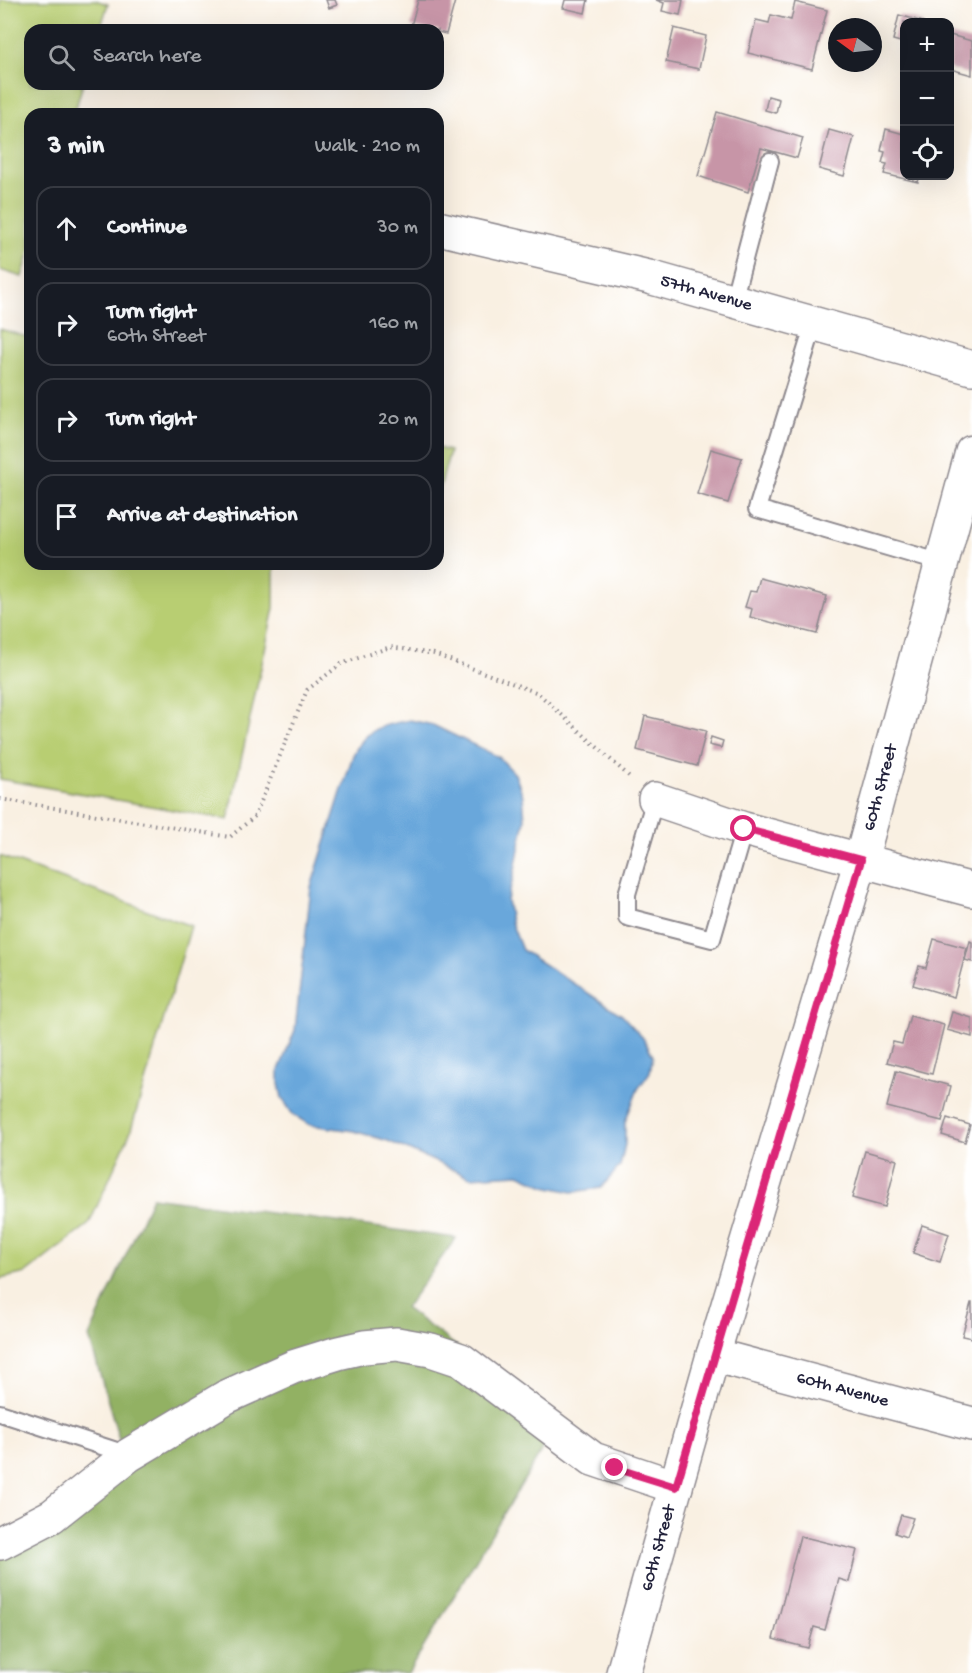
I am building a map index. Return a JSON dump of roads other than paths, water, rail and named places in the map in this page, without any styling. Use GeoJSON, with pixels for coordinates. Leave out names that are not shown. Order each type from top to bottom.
{"type":"FeatureCollection","features":[{"type":"Feature","properties":{"kind":"street","name":"57th Avenue"},"geometry":{"type":"LineString","coordinates":[[444,229],[649,277],[972,368]]}},
{"type":"Feature","properties":{"kind":"street","name":"60th Street"},"geometry":{"type":"LineString","coordinates":[[622,1673],[713,1355],[861,860],[972,452]]}},
{"type":"Feature","properties":{"kind":"street"},"geometry":{"type":"LineString","coordinates":[[655,800],[744,829],[972,890]]}},
{"type":"Feature","properties":{"kind":"street"},"geometry":{"type":"LineString","coordinates":[[0,1543],[52,1516],[129,1455],[226,1397],[293,1367],[364,1347],[397,1344],[430,1350],[461,1360],[593,1459],[676,1487]]}},
{"type":"Feature","properties":{"kind":"street","name":"60th Avenue"},"geometry":{"type":"LineString","coordinates":[[713,1355],[972,1424]]}},
{"type":"Feature","properties":{"kind":"lane"},"geometry":{"type":"LineString","coordinates":[[733,301],[770,161]]}},
{"type":"Feature","properties":{"kind":"lane"},"geometry":{"type":"LineString","coordinates":[[814,324],[757,509],[942,563]]}},
{"type":"Feature","properties":{"kind":"lane"},"geometry":{"type":"LineString","coordinates":[[655,800],[627,894],[627,917],[712,939],[744,829]]}},
{"type":"Feature","properties":{"kind":"lane"},"geometry":{"type":"LineString","coordinates":[[0,1413],[129,1455]]}},
{"type":"Feature","properties":{"kind":"water"},"geometry":{"type":"Polygon","coordinates":[[[410,720],[433,725],[499,757],[515,774],[523,796],[525,820],[507,900],[511,922],[522,950],[622,1015],[643,1038],[653,1056],[650,1072],[638,1089],[625,1122],[625,1144],[620,1166],[601,1188],[572,1192],[545,1186],[519,1174],[470,1177],[388,1141],[354,1131],[310,1125],[293,1115],[282,1098],[279,1070],[295,1030],[311,887],[353,755],[364,738],[376,729],[410,720]]]}}]}
